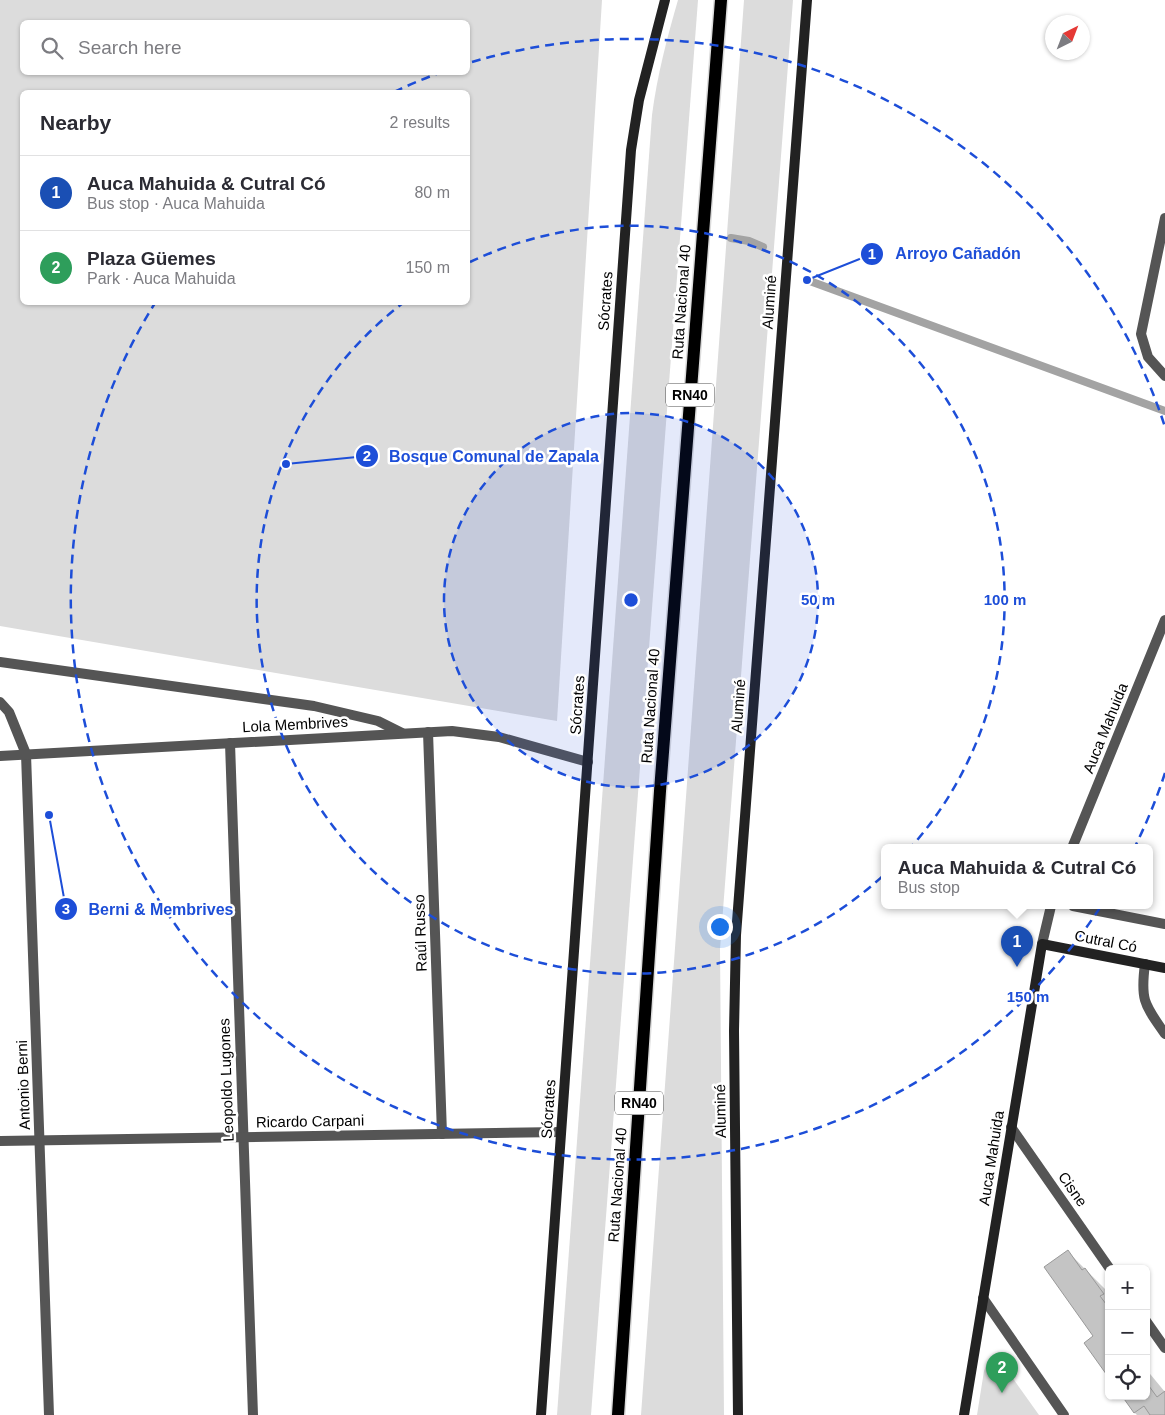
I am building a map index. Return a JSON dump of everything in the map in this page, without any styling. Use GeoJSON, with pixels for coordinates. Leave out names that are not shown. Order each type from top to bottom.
{"type":"FeatureCollection","features":[{"type":"Feature","properties":{"kind":"main road","name":"Ruta Nacional 40"},"geometry":{"type":"LineString","coordinates":[[618,1415],[660,791],[721,0]]}},
{"type":"Feature","properties":{"kind":"street","name":"Sócrates"},"geometry":{"type":"LineString","coordinates":[[541,1415],[631,150],[638,100],[665,0]]}},
{"type":"Feature","properties":{"kind":"street","name":"Aluminé"},"geometry":{"type":"LineString","coordinates":[[738,1415],[734,1032],[736,935],[807,0]]}},
{"type":"Feature","properties":{"kind":"street"},"geometry":{"type":"LineString","coordinates":[[1165,218],[1141,334],[1148,357],[1165,376]]}},
{"type":"Feature","properties":{"kind":"street","name":"Auca Mahuida"},"geometry":{"type":"LineString","coordinates":[[1074,844],[1165,620]]}},
{"type":"Feature","properties":{"kind":"street"},"geometry":{"type":"LineString","coordinates":[[0,662],[314,706],[378,721],[403,733]]}},
{"type":"Feature","properties":{"kind":"street","name":"Antonio Berni"},"geometry":{"type":"LineString","coordinates":[[0,702],[9,712],[26,754],[50,1415]]}},
{"type":"Feature","properties":{"kind":"street","name":"Lola Membrives"},"geometry":{"type":"LineString","coordinates":[[0,756],[452,731],[499,737],[588,762]]}},
{"type":"Feature","properties":{"kind":"street","name":"Raúl Russo"},"geometry":{"type":"LineString","coordinates":[[428,732],[442,1134]]}},
{"type":"Feature","properties":{"kind":"street","name":"Leopoldo Lugones"},"geometry":{"type":"LineString","coordinates":[[230,743],[253,1415]]}},
{"type":"Feature","properties":{"kind":"street","name":"Auca Mahuida"},"geometry":{"type":"LineString","coordinates":[[964,1415],[1042,944],[1050,909]]}},
{"type":"Feature","properties":{"kind":"street"},"geometry":{"type":"LineString","coordinates":[[1088,909],[1165,924]]}},
{"type":"Feature","properties":{"kind":"street","name":"Cutral Có"},"geometry":{"type":"LineString","coordinates":[[1042,944],[1165,968]]}},
{"type":"Feature","properties":{"kind":"street"},"geometry":{"type":"LineString","coordinates":[[1145,964],[1142,991],[1149,1011],[1165,1034]]}},
{"type":"Feature","properties":{"kind":"street","name":"Cisne"},"geometry":{"type":"LineString","coordinates":[[1011,1127],[1107,1265]]}},
{"type":"Feature","properties":{"kind":"street","name":"Ricardo Carpani"},"geometry":{"type":"LineString","coordinates":[[0,1141],[561,1132]]}},
{"type":"Feature","properties":{"kind":"street"},"geometry":{"type":"LineString","coordinates":[[983,1298],[1064,1415]]}},
{"type":"Feature","properties":{"kind":"street"},"geometry":{"type":"LineString","coordinates":[[1150,1327],[1165,1348]]}},
{"type":"Feature","properties":{"kind":"shaded area"},"geometry":{"type":"Polygon","coordinates":[[[0,0],[602,0],[557,721],[0,626],[0,0]]]}},
{"type":"Feature","properties":{"kind":"shaded area"},"geometry":{"type":"Polygon","coordinates":[[[678,0],[698,0],[591,1415],[557,1415],[652,115],[663,57],[678,0]]]}},
{"type":"Feature","properties":{"kind":"shaded area"},"geometry":{"type":"Polygon","coordinates":[[[744,0],[793,0],[720,949],[724,1415],[641,1415],[744,0]]]}},
{"type":"Feature","properties":{"kind":"shaded area"},"geometry":{"type":"Polygon","coordinates":[[[993,1361],[997,1361],[1004,1366],[1039,1415],[977,1415],[984,1371],[986,1366],[993,1361]]]}},
{"type":"Feature","properties":{"kind":"building"},"geometry":{"type":"Polygon","coordinates":[[[1068,1250],[1082,1270],[1085,1268],[1104,1294],[1100,1296],[1105,1303],[1105,1372],[1084,1343],[1093,1336],[1044,1267],[1068,1250]]]}},
{"type":"Feature","properties":{"kind":"building"},"geometry":{"type":"Polygon","coordinates":[[[1150,1387],[1157,1397],[1165,1391],[1165,1415],[1150,1415],[1144,1406],[1134,1413],[1125,1400],[1150,1400],[1150,1387]]]}},
{"type":"Feature","properties":{"kind":"waterway"},"geometry":{"type":"LineString","coordinates":[[731,238],[749,241],[763,247]]}},
{"type":"Feature","properties":{"kind":"waterway"},"geometry":{"type":"LineString","coordinates":[[807,280],[1165,411]]}},
{"type":"Feature","properties":{"kind":"place","name":"Arroyo Cañadón"},"geometry":{"type":"Point","coordinates":[807,280]}},
{"type":"Feature","properties":{"kind":"place","name":"Bosque Comunal de Zapala"},"geometry":{"type":"Point","coordinates":[286,464]}},
{"type":"Feature","properties":{"kind":"place","name":"Berni & Membrives"},"geometry":{"type":"Point","coordinates":[49,815]}},
{"type":"Feature","properties":{"kind":"place","name":"Auca Mahuida & Cutral Có"},"geometry":{"type":"Point","coordinates":[1017,967]}},
{"type":"Feature","properties":{"kind":"place","name":"Plaza Güemes"},"geometry":{"type":"Point","coordinates":[1002,1393]}}]}
